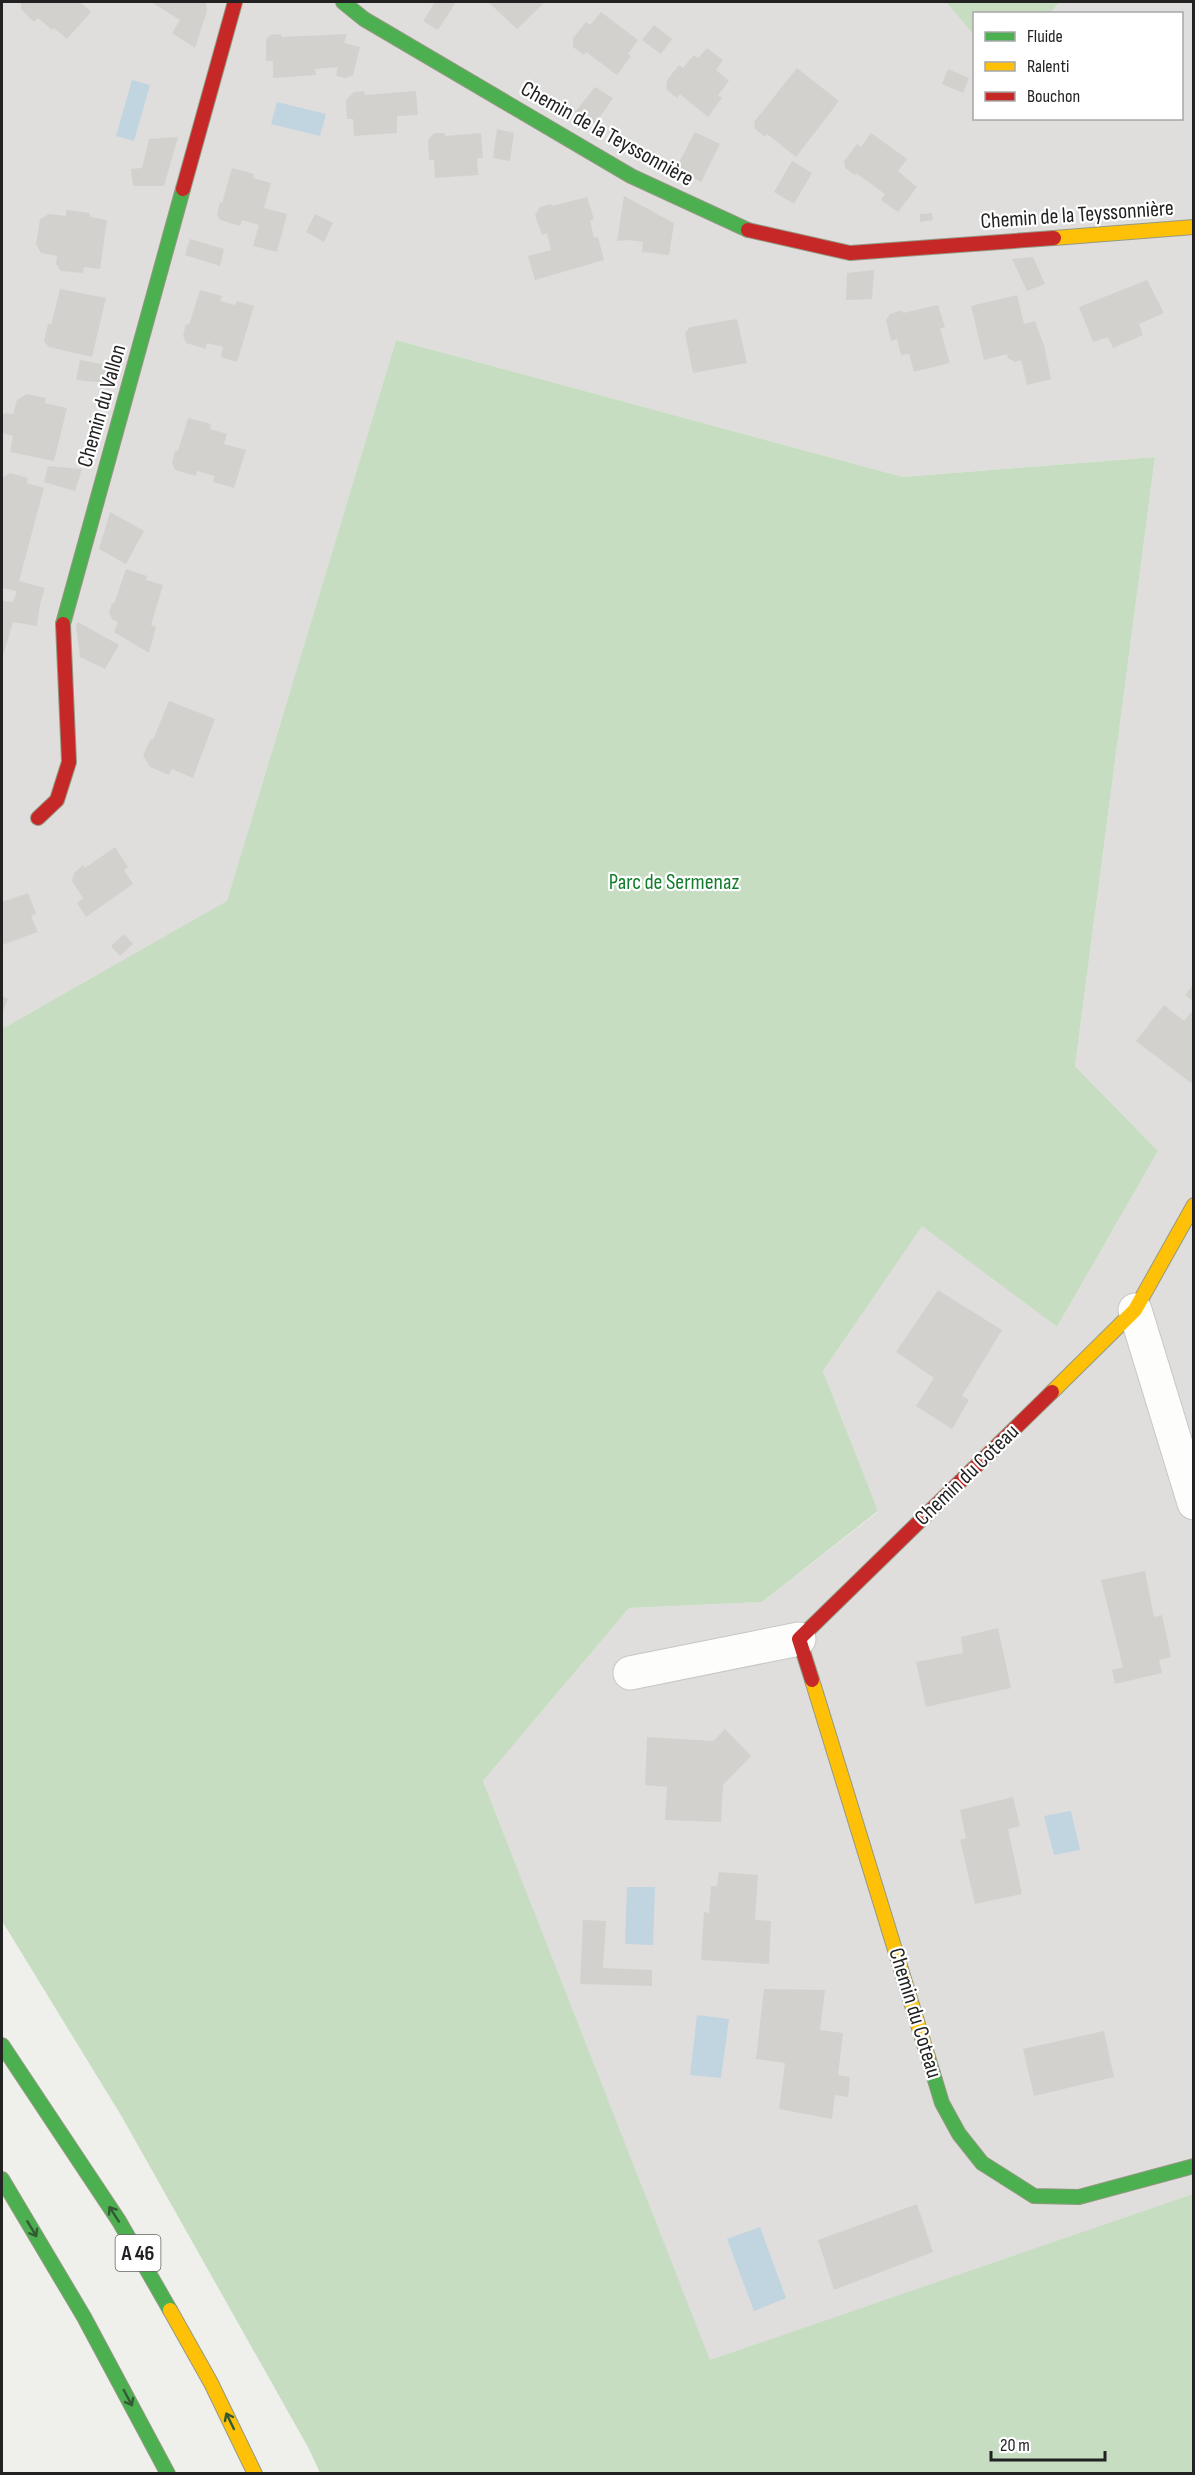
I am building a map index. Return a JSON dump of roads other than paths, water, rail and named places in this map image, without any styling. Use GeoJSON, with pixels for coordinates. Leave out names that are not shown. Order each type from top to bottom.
{"type":"FeatureCollection","features":[{"type":"Feature","properties":{"kind":"main road","name":"Chemin du Vallon"},"geometry":{"type":"LineString","coordinates":[[38,818],[57,800],[69,762],[62,628],[235,2]]}},
{"type":"Feature","properties":{"kind":"main road","name":"Chemin de la Teyssonnière"},"geometry":{"type":"LineString","coordinates":[[343,2],[364,19],[631,177],[745,229],[850,253],[1194,227]]}},
{"type":"Feature","properties":{"kind":"main road","name":"Chemin du Coteau"},"geometry":{"type":"LineString","coordinates":[[1194,1205],[1135,1310],[799,1640],[942,2103],[958,2134],[982,2163],[1034,2196],[1079,2197],[1194,2166]]}},
{"type":"Feature","properties":{"kind":"main road","name":"A 46"},"geometry":{"type":"LineString","coordinates":[[2,2045],[119,2221],[211,2383],[255,2474]]}},
{"type":"Feature","properties":{"kind":"main road"},"geometry":{"type":"LineString","coordinates":[[2,2179],[84,2317],[168,2474]]}},
{"type":"Feature","properties":{"kind":"street"},"geometry":{"type":"LineString","coordinates":[[1135,1310],[1194,1503]]}},
{"type":"Feature","properties":{"kind":"street"},"geometry":{"type":"LineString","coordinates":[[630,1673],[799,1640]]}},
{"type":"Feature","properties":{"kind":"water"},"geometry":{"type":"Polygon","coordinates":[[[132,80],[150,85],[134,141],[116,136],[132,80]]]}},
{"type":"Feature","properties":{"kind":"water"},"geometry":{"type":"Polygon","coordinates":[[[277,102],[326,114],[320,136],[271,124],[277,102]]]}},
{"type":"Feature","properties":{"kind":"water"},"geometry":{"type":"Polygon","coordinates":[[[1071,1811],[1080,1850],[1054,1855],[1044,1816],[1071,1811]]]}},
{"type":"Feature","properties":{"kind":"water"},"geometry":{"type":"Polygon","coordinates":[[[627,1887],[655,1887],[653,1945],[625,1944],[627,1887]]]}},
{"type":"Feature","properties":{"kind":"water"},"geometry":{"type":"Polygon","coordinates":[[[697,2015],[729,2019],[721,2078],[690,2075],[697,2015]]]}},
{"type":"Feature","properties":{"kind":"water"},"geometry":{"type":"Polygon","coordinates":[[[760,2227],[786,2298],[754,2311],[727,2239],[760,2227]]]}},
{"type":"Feature","properties":{"kind":"park label","name":"Parc de Sermenaz"},"geometry":{"type":"Point","coordinates":[674,882]}}]}
